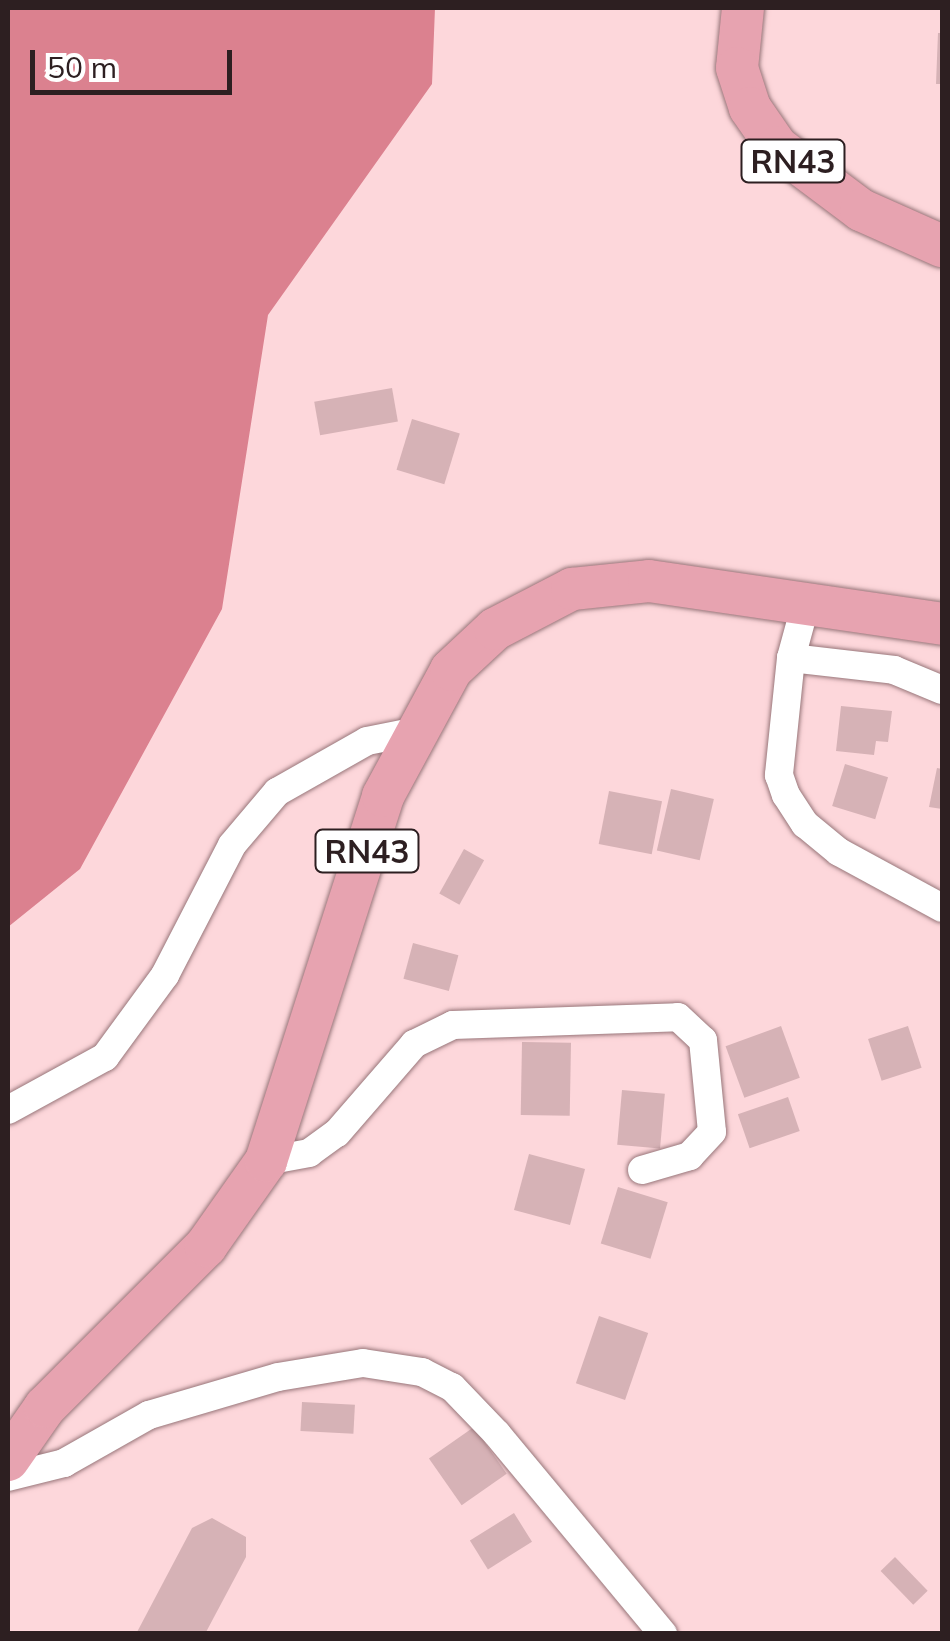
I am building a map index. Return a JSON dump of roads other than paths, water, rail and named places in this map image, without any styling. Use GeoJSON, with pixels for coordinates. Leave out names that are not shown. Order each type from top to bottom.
{"type":"FeatureCollection","features":[{"type":"Feature","properties":{"kind":"main road","name":"RN43"},"geometry":{"type":"LineString","coordinates":[[743,8],[737,68],[750,108],[777,147],[861,210],[942,246]]}},
{"type":"Feature","properties":{"kind":"main road","name":"RN43"},"geometry":{"type":"LineString","coordinates":[[8,1460],[45,1407],[206,1246],[266,1161],[383,796],[412,732],[451,670],[495,629],[572,589],[650,580],[942,624]]}},
{"type":"Feature","properties":{"kind":"street"},"geometry":{"type":"LineString","coordinates":[[806,604],[791,658],[779,774],[786,796],[806,824],[839,852],[942,908]]}},
{"type":"Feature","properties":{"kind":"street"},"geometry":{"type":"LineString","coordinates":[[791,658],[894,670],[942,690]]}},
{"type":"Feature","properties":{"kind":"street"},"geometry":{"type":"LineString","coordinates":[[8,1110],[105,1056],[166,975],[232,844],[277,792],[367,741],[412,732]]}},
{"type":"Feature","properties":{"kind":"street"},"geometry":{"type":"LineString","coordinates":[[266,1161],[309,1153],[338,1133],[414,1044],[453,1024],[678,1017],[703,1040],[712,1132],[690,1156],[642,1170]]}},
{"type":"Feature","properties":{"kind":"street"},"geometry":{"type":"LineString","coordinates":[[8,1477],[64,1463],[148,1415],[278,1376],[363,1363],[422,1372],[452,1387],[497,1434],[662,1634]]}}]}
